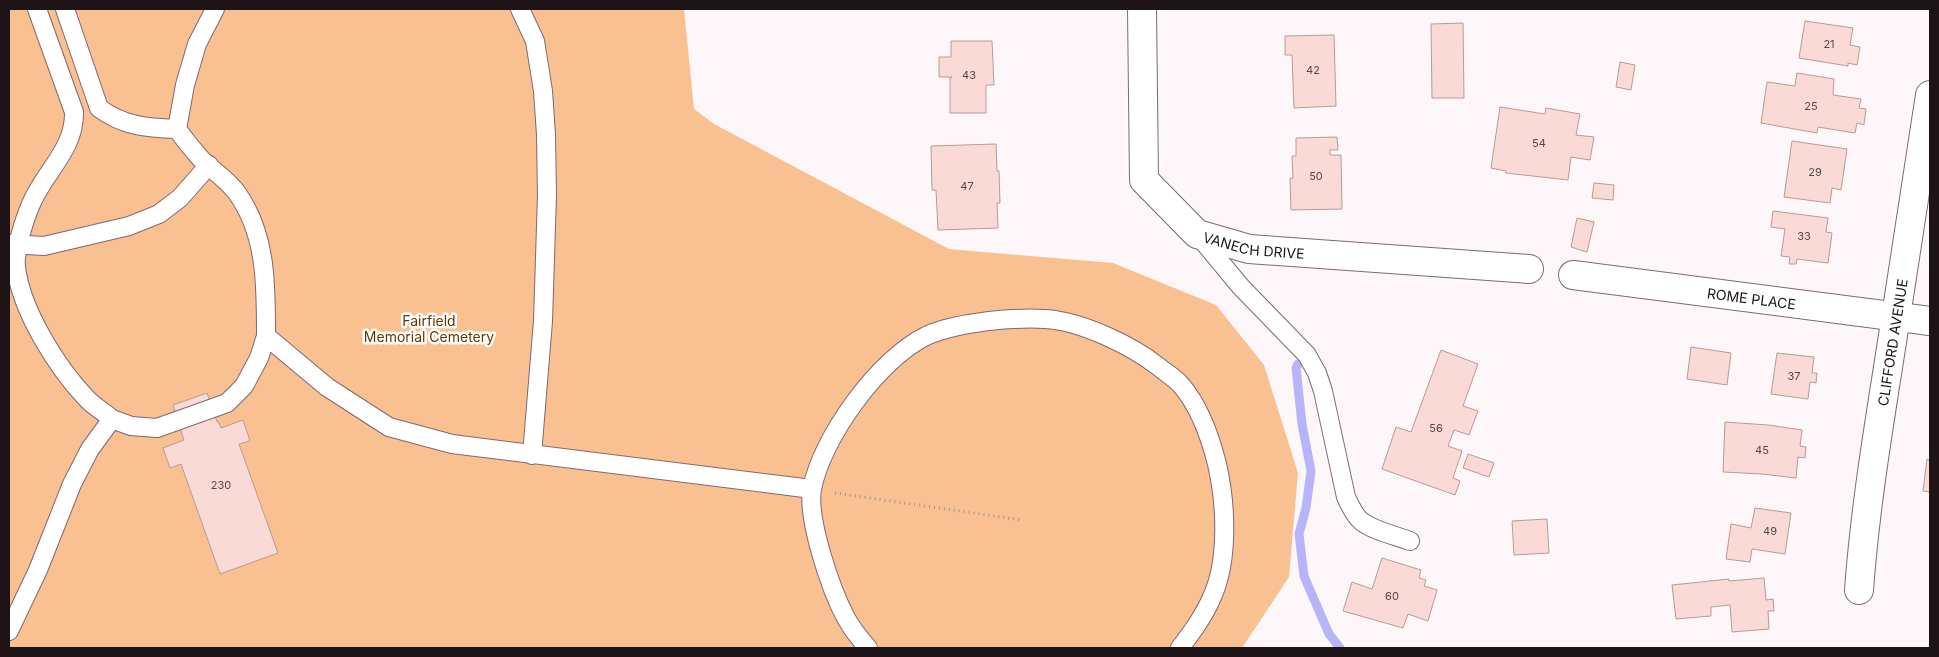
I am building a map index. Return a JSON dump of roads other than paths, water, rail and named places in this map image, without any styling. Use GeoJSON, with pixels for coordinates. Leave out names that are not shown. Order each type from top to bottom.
{"type":"FeatureCollection","features":[{"type":"Feature","properties":{"kind":"street","name":"VANECH DRIVE"},"geometry":{"type":"LineString","coordinates":[[1142,9],[1144,180],[1197,234],[1249,248],[1529,269]]}},
{"type":"Feature","properties":{"kind":"street","name":"CLIFFORD AVENUE"},"geometry":{"type":"LineString","coordinates":[[1859,590],[1864,525],[1874,446],[1930,94]]}},
{"type":"Feature","properties":{"kind":"street","name":"ROME PLACE"},"geometry":{"type":"LineString","coordinates":[[1573,275],[1930,321]]}},
{"type":"Feature","properties":{"kind":"lane"},"geometry":{"type":"LineString","coordinates":[[37,9],[74,112],[74,123],[71,138],[43,181],[14,245],[20,285],[34,320],[49,349],[69,379],[89,401],[112,418],[131,426],[157,428],[228,403],[244,386],[259,358],[266,336],[263,256],[253,220],[237,192],[209,165],[177,129],[140,127],[111,117],[98,108],[65,9]]}},
{"type":"Feature","properties":{"kind":"lane"},"geometry":{"type":"LineString","coordinates":[[177,129],[185,85],[197,44],[215,9]]}},
{"type":"Feature","properties":{"kind":"lane"},"geometry":{"type":"LineString","coordinates":[[520,9],[535,40],[543,91],[546,135],[543,321],[532,455]]}},
{"type":"Feature","properties":{"kind":"lane"},"geometry":{"type":"LineString","coordinates":[[14,245],[44,246],[128,226],[159,214],[180,198],[209,165]]}},
{"type":"Feature","properties":{"kind":"lane"},"geometry":{"type":"LineString","coordinates":[[1197,234],[1241,287],[1308,355],[1323,391],[1346,497],[1354,513],[1361,520],[1375,528],[1410,541]]}},
{"type":"Feature","properties":{"kind":"lane"},"geometry":{"type":"LineString","coordinates":[[868,648],[846,618],[830,582],[812,513],[812,489],[824,453],[844,418],[869,382],[900,353],[926,336],[963,324],[1047,319],[1088,329],[1140,353],[1180,384],[1199,410],[1213,448],[1218,470],[1224,538],[1221,568],[1213,596],[1197,625],[1180,648]]}},
{"type":"Feature","properties":{"kind":"lane"},"geometry":{"type":"LineString","coordinates":[[266,336],[326,387],[389,427],[452,444],[812,489]]}},
{"type":"Feature","properties":{"kind":"lane"},"geometry":{"type":"LineString","coordinates":[[9,631],[38,570],[72,484],[90,449],[112,418]]}},
{"type":"Feature","properties":{"kind":"waterway"},"geometry":{"type":"LineString","coordinates":[[1298,364],[1296,368],[1302,424],[1311,471],[1306,508],[1299,534],[1304,576],[1329,634],[1340,648]]}},
{"type":"Feature","properties":{"kind":"park label","name":"Fairfield Memorial Cemetery"},"geometry":{"type":"Point","coordinates":[429,328]}}]}
